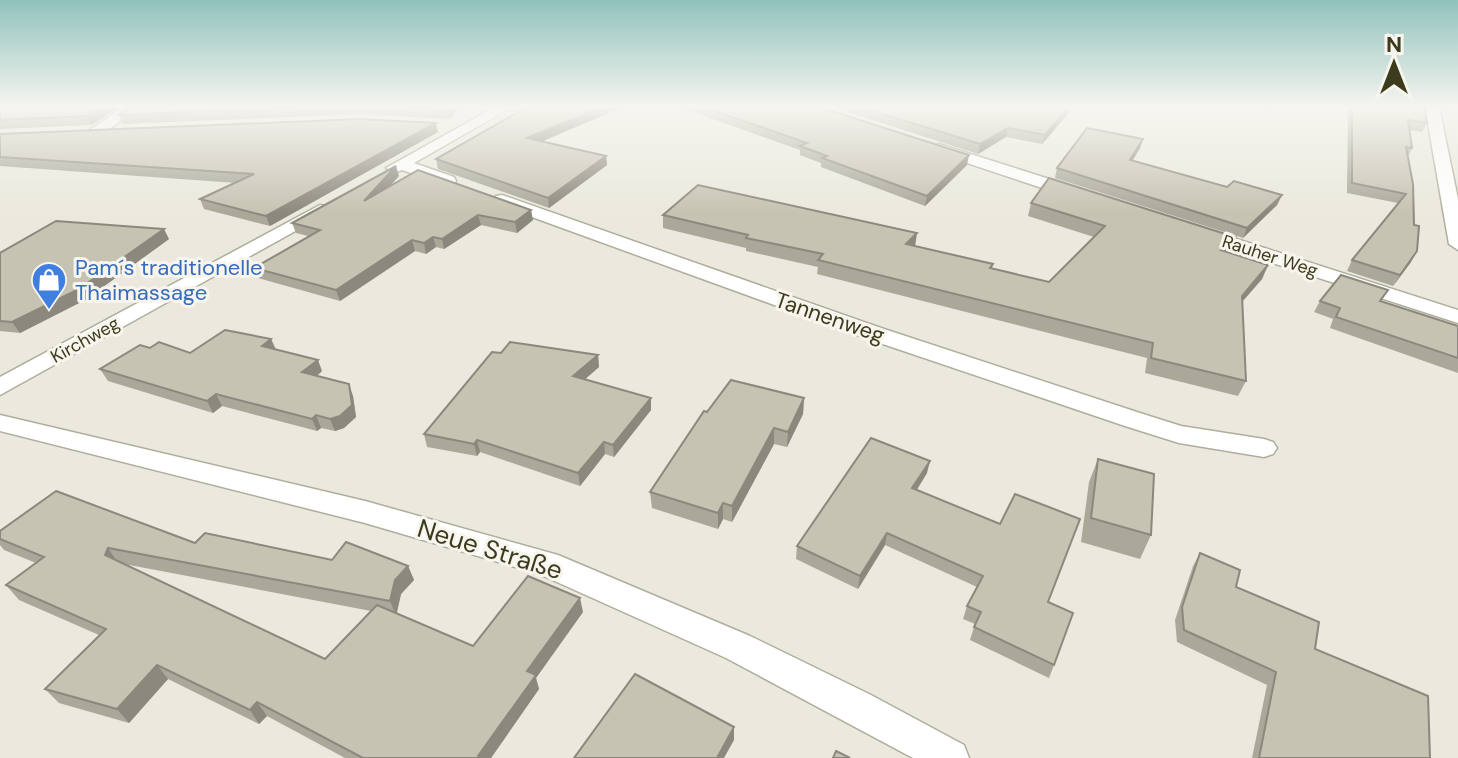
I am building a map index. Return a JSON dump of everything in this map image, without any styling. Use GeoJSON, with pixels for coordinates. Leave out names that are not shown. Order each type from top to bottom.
{"type":"FeatureCollection","features":[{"type":"Feature","properties":{"kind":"street"},"geometry":{"type":"LineString","coordinates":[[380,176],[441,142]]}},
{"type":"Feature","properties":{"kind":"street"},"geometry":{"type":"LineString","coordinates":[[1439,142],[1458,244]]}},
{"type":"Feature","properties":{"kind":"street"},"geometry":{"type":"LineString","coordinates":[[922,144],[1088,197]]}},
{"type":"Feature","properties":{"kind":"street","name":"Tannenweg"},"geometry":{"type":"LineString","coordinates":[[401,164],[873,333],[1134,420],[1179,434],[1264,448]]}},
{"type":"Feature","properties":{"kind":"street","name":"Kirchweg"},"geometry":{"type":"LineString","coordinates":[[0,387],[332,203]]}},
{"type":"Feature","properties":{"kind":"street","name":"Rauher Weg"},"geometry":{"type":"LineString","coordinates":[[1179,227],[1458,317]]}},
{"type":"Feature","properties":{"kind":"street","name":"Neue Straße"},"geometry":{"type":"LineString","coordinates":[[0,423],[365,512],[547,564],[738,647],[858,707],[950,758]]}},
{"type":"Feature","properties":{"kind":"building"},"geometry":{"type":"Polygon","coordinates":[[[0,142],[401,142],[266,216],[200,199],[254,174],[0,157],[0,142]]]}},
{"type":"Feature","properties":{"kind":"building"},"geometry":{"type":"Polygon","coordinates":[[[465,142],[546,142],[606,156],[548,198],[436,159],[465,142]]]}},
{"type":"Feature","properties":{"kind":"building"},"geometry":{"type":"Polygon","coordinates":[[[930,142],[969,155],[927,196],[822,158],[827,156],[800,146],[807,143],[930,142]]]}},
{"type":"Feature","properties":{"kind":"building"},"geometry":{"type":"Polygon","coordinates":[[[1076,142],[1141,142],[1130,160],[1227,187],[1234,181],[1282,195],[1247,228],[1057,168],[1076,142]]]}},
{"type":"Feature","properties":{"kind":"building"},"geometry":{"type":"Polygon","coordinates":[[[1352,142],[1411,142],[1412,148],[1406,147],[1413,184],[1414,225],[1419,226],[1417,251],[1400,275],[1352,260],[1406,194],[1352,183],[1352,142]]]}},
{"type":"Feature","properties":{"kind":"building"},"geometry":{"type":"Polygon","coordinates":[[[396,166],[364,201],[418,170],[531,210],[515,222],[478,215],[442,239],[433,237],[424,243],[412,240],[336,290],[254,268],[320,230],[292,223],[396,166]]]}},
{"type":"Feature","properties":{"kind":"building"},"geometry":{"type":"Polygon","coordinates":[[[1049,178],[1235,237],[1221,250],[1268,265],[1242,296],[1246,381],[1151,358],[1153,343],[818,260],[823,254],[746,238],[748,235],[663,215],[698,185],[917,233],[906,244],[993,264],[990,268],[1049,282],[1105,226],[1031,203],[1049,178]]]}},
{"type":"Feature","properties":{"kind":"building"},"geometry":{"type":"Polygon","coordinates":[[[56,221],[164,229],[79,289],[12,322],[0,321],[0,253],[56,221]]]}},
{"type":"Feature","properties":{"kind":"building"},"geometry":{"type":"Polygon","coordinates":[[[1341,275],[1388,290],[1380,301],[1458,326],[1458,358],[1336,317],[1340,308],[1320,301],[1341,275]]]}},
{"type":"Feature","properties":{"kind":"building"},"geometry":{"type":"Polygon","coordinates":[[[225,330],[271,339],[262,346],[318,360],[302,372],[349,384],[352,405],[340,416],[330,419],[316,415],[312,419],[216,394],[207,401],[100,369],[140,345],[150,348],[159,342],[190,353],[225,330]]]}},
{"type":"Feature","properties":{"kind":"building"},"geometry":{"type":"Polygon","coordinates":[[[510,342],[598,355],[573,376],[651,398],[613,445],[604,442],[578,473],[477,440],[474,444],[424,434],[492,352],[501,353],[510,342]]]}},
{"type":"Feature","properties":{"kind":"building"},"geometry":{"type":"Polygon","coordinates":[[[731,380],[804,398],[788,432],[774,428],[732,506],[723,503],[718,513],[650,492],[704,411],[707,412],[731,380]]]}},
{"type":"Feature","properties":{"kind":"building"},"geometry":{"type":"Polygon","coordinates":[[[871,438],[930,461],[912,488],[1000,524],[1015,494],[1080,519],[1048,602],[1073,613],[1054,665],[974,627],[981,612],[967,606],[983,576],[887,533],[860,576],[797,546],[871,438]]]}},
{"type":"Feature","properties":{"kind":"building"},"geometry":{"type":"Polygon","coordinates":[[[1098,459],[1154,474],[1151,535],[1091,518],[1098,459]]]}},
{"type":"Feature","properties":{"kind":"building"},"geometry":{"type":"Polygon","coordinates":[[[56,491],[195,543],[205,533],[332,560],[346,542],[408,566],[395,580],[390,601],[108,548],[105,555],[325,659],[377,605],[473,646],[528,576],[580,598],[527,671],[536,675],[478,756],[481,758],[363,758],[257,702],[250,710],[157,665],[117,709],[45,689],[106,629],[6,585],[44,557],[0,539],[0,531],[56,491]]]}},
{"type":"Feature","properties":{"kind":"building"},"geometry":{"type":"Polygon","coordinates":[[[1200,553],[1240,570],[1236,587],[1319,622],[1315,649],[1428,696],[1430,758],[1259,758],[1276,672],[1184,630],[1182,607],[1200,553]]]}},
{"type":"Feature","properties":{"kind":"building"},"geometry":{"type":"Polygon","coordinates":[[[635,674],[734,727],[717,758],[574,758],[635,674]]]}},
{"type":"Feature","properties":{"kind":"building"},"geometry":{"type":"Polygon","coordinates":[[[836,751],[850,758],[833,758],[836,751]]]}},
{"type":"Feature","properties":{"kind":"place","name":"Pam´s traditionelle Thaimassage"},"geometry":{"type":"Point","coordinates":[49,311]}}]}
